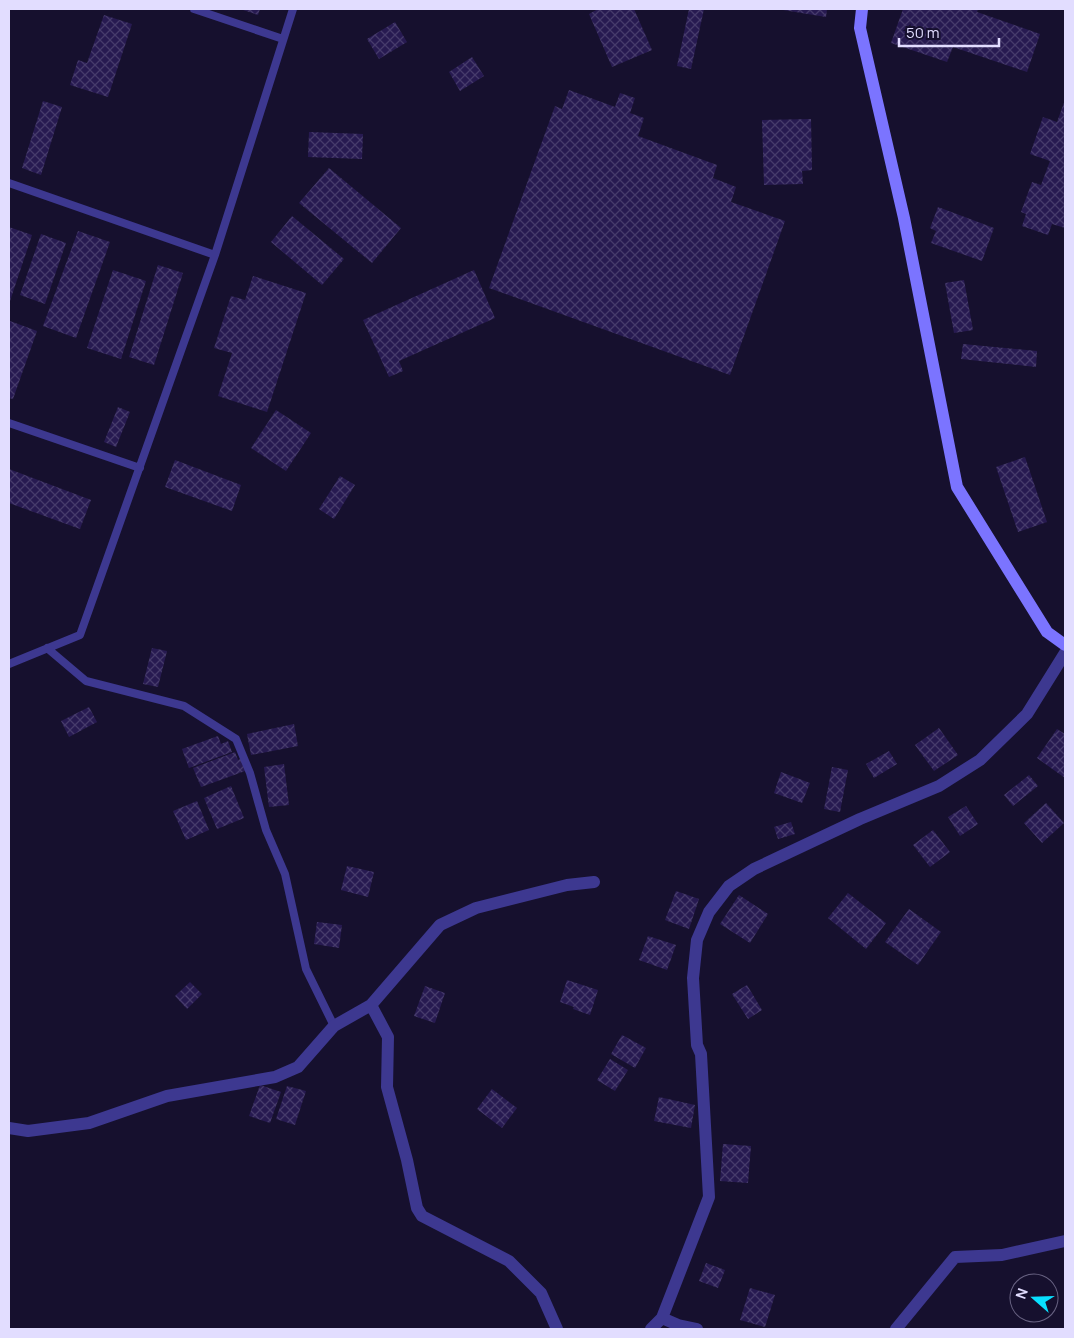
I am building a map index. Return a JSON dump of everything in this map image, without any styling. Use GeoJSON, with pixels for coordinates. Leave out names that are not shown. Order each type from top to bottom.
{"type":"FeatureCollection","features":[{"type":"Feature","properties":{"kind":"street"},"geometry":{"type":"LineString","coordinates":[[862,9],[860,28],[904,218],[957,487],[1047,632],[1065,645]]}},
{"type":"Feature","properties":{"kind":"street"},"geometry":{"type":"LineString","coordinates":[[651,1329],[662,1318],[709,1197],[701,1054],[697,1045],[693,978],[697,940],[709,912],[729,886],[754,869],[860,819],[939,786],[980,760],[1027,714],[1065,653]]}},
{"type":"Feature","properties":{"kind":"street"},"geometry":{"type":"LineString","coordinates":[[9,1128],[28,1131],[90,1124],[167,1096],[275,1077],[298,1067],[334,1026],[371,1005],[440,926],[476,908],[568,885],[594,882]]}},
{"type":"Feature","properties":{"kind":"street"},"geometry":{"type":"LineString","coordinates":[[371,1005],[388,1037],[386,1087],[407,1160],[417,1208],[422,1216],[509,1261],[541,1293],[558,1329]]}},
{"type":"Feature","properties":{"kind":"street"},"geometry":{"type":"LineString","coordinates":[[896,1329],[956,1257],[1002,1255],[1065,1241]]}},
{"type":"Feature","properties":{"kind":"street"},"geometry":{"type":"LineString","coordinates":[[662,1318],[678,1325],[698,1329]]}},
{"type":"Feature","properties":{"kind":"lane"},"geometry":{"type":"LineString","coordinates":[[194,9],[283,39]]}},
{"type":"Feature","properties":{"kind":"lane"},"geometry":{"type":"LineString","coordinates":[[9,664],[80,635],[215,255],[292,9]]}},
{"type":"Feature","properties":{"kind":"lane"},"geometry":{"type":"LineString","coordinates":[[9,182],[215,255]]}},
{"type":"Feature","properties":{"kind":"lane"},"geometry":{"type":"LineString","coordinates":[[9,423],[140,468]]}},
{"type":"Feature","properties":{"kind":"lane"},"geometry":{"type":"LineString","coordinates":[[47,648],[86,681],[184,706],[236,739],[250,773],[266,830],[286,874],[306,969],[334,1026]]}},
{"type":"Feature","properties":{"kind":"building"},"geometry":{"type":"Polygon","coordinates":[[[240,9],[260,9],[258,15],[240,9]]]}},
{"type":"Feature","properties":{"kind":"building"},"geometry":{"type":"Polygon","coordinates":[[[598,9],[634,9],[652,50],[612,67],[589,14],[598,9]]]}},
{"type":"Feature","properties":{"kind":"building"},"geometry":{"type":"Polygon","coordinates":[[[689,9],[704,9],[691,69],[677,66],[689,9]]]}},
{"type":"Feature","properties":{"kind":"building"},"geometry":{"type":"Polygon","coordinates":[[[777,9],[827,9],[826,17],[777,9]]]}},
{"type":"Feature","properties":{"kind":"building"},"geometry":{"type":"Polygon","coordinates":[[[903,9],[978,9],[977,12],[1040,34],[1027,72],[953,47],[947,62],[891,43],[903,9]]]}},
{"type":"Feature","properties":{"kind":"building"},"geometry":{"type":"Polygon","coordinates":[[[104,15],[132,24],[108,97],[70,85],[78,60],[87,63],[104,15]]]}},
{"type":"Feature","properties":{"kind":"building"},"geometry":{"type":"Polygon","coordinates":[[[395,22],[407,42],[379,59],[367,39],[395,22]]]}},
{"type":"Feature","properties":{"kind":"building"},"geometry":{"type":"Polygon","coordinates":[[[472,57],[484,76],[460,91],[449,72],[472,57]]]}},
{"type":"Feature","properties":{"kind":"building"},"geometry":{"type":"Polygon","coordinates":[[[569,90],[615,107],[620,93],[635,98],[630,113],[644,118],[638,136],[717,165],[713,178],[736,187],[731,202],[785,221],[730,375],[489,288],[555,106],[562,109],[569,90]]]}},
{"type":"Feature","properties":{"kind":"building"},"geometry":{"type":"Polygon","coordinates":[[[1065,100],[1065,228],[1052,224],[1048,235],[1022,226],[1026,214],[1021,212],[1032,182],[1041,185],[1050,161],[1030,154],[1043,117],[1057,122],[1065,100]]]}},
{"type":"Feature","properties":{"kind":"building"},"geometry":{"type":"Polygon","coordinates":[[[43,101],[62,107],[41,175],[22,168],[43,101]]]}},
{"type":"Feature","properties":{"kind":"building"},"geometry":{"type":"Polygon","coordinates":[[[811,119],[812,170],[802,171],[803,184],[764,185],[762,120],[811,119]]]}},
{"type":"Feature","properties":{"kind":"building"},"geometry":{"type":"Polygon","coordinates":[[[309,132],[363,134],[362,159],[308,157],[309,132]]]}},
{"type":"Feature","properties":{"kind":"building"},"geometry":{"type":"Polygon","coordinates":[[[329,168],[401,228],[372,263],[299,203],[329,168]]]}},
{"type":"Feature","properties":{"kind":"building"},"geometry":{"type":"Polygon","coordinates":[[[938,207],[994,228],[982,261],[931,243],[936,231],[930,228],[938,207]]]}},
{"type":"Feature","properties":{"kind":"building"},"geometry":{"type":"Polygon","coordinates":[[[292,216],[344,259],[322,285],[271,242],[292,216]]]}},
{"type":"Feature","properties":{"kind":"building"},"geometry":{"type":"Polygon","coordinates":[[[9,227],[32,235],[9,304],[9,227]]]}},
{"type":"Feature","properties":{"kind":"building"},"geometry":{"type":"Polygon","coordinates":[[[78,231],[110,242],[76,338],[43,326],[78,231]]]}},
{"type":"Feature","properties":{"kind":"building"},"geometry":{"type":"Polygon","coordinates":[[[41,234],[66,243],[45,304],[20,295],[41,234]]]}},
{"type":"Feature","properties":{"kind":"building"},"geometry":{"type":"Polygon","coordinates":[[[158,265],[183,273],[154,365],[129,357],[158,265]]]}},
{"type":"Feature","properties":{"kind":"building"},"geometry":{"type":"Polygon","coordinates":[[[113,270],[146,281],[121,359],[87,348],[113,270]]]}},
{"type":"Feature","properties":{"kind":"building"},"geometry":{"type":"Polygon","coordinates":[[[474,270],[495,318],[399,361],[403,371],[389,377],[363,320],[474,270]]]}},
{"type":"Feature","properties":{"kind":"building"},"geometry":{"type":"Polygon","coordinates":[[[253,276],[306,293],[267,412],[218,396],[232,353],[214,348],[231,296],[245,300],[253,276]]]}},
{"type":"Feature","properties":{"kind":"building"},"geometry":{"type":"Polygon","coordinates":[[[964,280],[973,330],[954,333],[945,283],[964,280]]]}},
{"type":"Feature","properties":{"kind":"building"},"geometry":{"type":"Polygon","coordinates":[[[10,321],[37,331],[13,399],[9,398],[10,321]]]}},
{"type":"Feature","properties":{"kind":"building"},"geometry":{"type":"Polygon","coordinates":[[[963,344],[1037,351],[1036,367],[961,359],[963,344]]]}},
{"type":"Feature","properties":{"kind":"building"},"geometry":{"type":"Polygon","coordinates":[[[118,407],[130,412],[116,447],[104,442],[118,407]]]}},
{"type":"Feature","properties":{"kind":"building"},"geometry":{"type":"Polygon","coordinates":[[[276,410],[311,433],[286,471],[251,448],[276,410]]]}},
{"type":"Feature","properties":{"kind":"building"},"geometry":{"type":"Polygon","coordinates":[[[1025,457],[1047,522],[1018,532],[996,467],[1025,457]]]}},
{"type":"Feature","properties":{"kind":"building"},"geometry":{"type":"Polygon","coordinates":[[[175,460],[241,485],[232,511],[165,487],[175,460]]]}},
{"type":"Feature","properties":{"kind":"building"},"geometry":{"type":"Polygon","coordinates":[[[9,469],[91,500],[80,529],[9,503],[9,469]]]}},
{"type":"Feature","properties":{"kind":"building"},"geometry":{"type":"Polygon","coordinates":[[[340,476],[355,485],[334,519],[319,509],[340,476]]]}},
{"type":"Feature","properties":{"kind":"building"},"geometry":{"type":"Polygon","coordinates":[[[152,648],[167,651],[158,687],[143,684],[152,648]]]}},
{"type":"Feature","properties":{"kind":"building"},"geometry":{"type":"Polygon","coordinates":[[[89,707],[97,722],[69,737],[61,721],[89,707]]]}},
{"type":"Feature","properties":{"kind":"building"},"geometry":{"type":"Polygon","coordinates":[[[294,724],[298,746],[251,755],[247,734],[294,724]]]}},
{"type":"Feature","properties":{"kind":"building"},"geometry":{"type":"Polygon","coordinates":[[[939,728],[958,755],[934,771],[915,745],[939,728]]]}},
{"type":"Feature","properties":{"kind":"building"},"geometry":{"type":"Polygon","coordinates":[[[1057,729],[1065,734],[1065,778],[1037,758],[1057,729]]]}},
{"type":"Feature","properties":{"kind":"building"},"geometry":{"type":"Polygon","coordinates":[[[218,736],[221,744],[228,741],[232,752],[189,768],[182,749],[218,736]]]}},
{"type":"Feature","properties":{"kind":"building"},"geometry":{"type":"Polygon","coordinates":[[[889,751],[897,764],[874,778],[866,764],[889,751]]]}},
{"type":"Feature","properties":{"kind":"building"},"geometry":{"type":"Polygon","coordinates":[[[235,752],[238,760],[243,758],[248,770],[201,787],[193,768],[235,752]]]}},
{"type":"Feature","properties":{"kind":"building"},"geometry":{"type":"Polygon","coordinates":[[[284,764],[289,805],[269,807],[264,767],[284,764]]]}},
{"type":"Feature","properties":{"kind":"building"},"geometry":{"type":"Polygon","coordinates":[[[832,767],[848,770],[840,812],[824,809],[832,767]]]}},
{"type":"Feature","properties":{"kind":"building"},"geometry":{"type":"Polygon","coordinates":[[[781,772],[810,783],[802,803],[774,793],[781,772]]]}},
{"type":"Feature","properties":{"kind":"building"},"geometry":{"type":"Polygon","coordinates":[[[1029,775],[1038,786],[1013,806],[1004,795],[1029,775]]]}},
{"type":"Feature","properties":{"kind":"building"},"geometry":{"type":"Polygon","coordinates":[[[231,786],[244,818],[217,829],[204,798],[231,786]]]}},
{"type":"Feature","properties":{"kind":"building"},"geometry":{"type":"Polygon","coordinates":[[[197,801],[209,830],[186,840],[173,811],[197,801]]]}},
{"type":"Feature","properties":{"kind":"building"},"geometry":{"type":"Polygon","coordinates":[[[1046,803],[1064,823],[1042,843],[1024,823],[1046,803]]]}},
{"type":"Feature","properties":{"kind":"building"},"geometry":{"type":"Polygon","coordinates":[[[966,806],[978,824],[960,836],[948,817],[966,806]]]}},
{"type":"Feature","properties":{"kind":"building"},"geometry":{"type":"Polygon","coordinates":[[[791,822],[795,834],[778,839],[774,827],[791,822]]]}},
{"type":"Feature","properties":{"kind":"building"},"geometry":{"type":"Polygon","coordinates":[[[933,830],[950,852],[930,867],[913,845],[933,830]]]}},
{"type":"Feature","properties":{"kind":"building"},"geometry":{"type":"Polygon","coordinates":[[[347,866],[374,872],[368,897],[341,890],[347,866]]]}},
{"type":"Feature","properties":{"kind":"building"},"geometry":{"type":"Polygon","coordinates":[[[676,891],[699,899],[689,929],[665,920],[676,891]]]}},
{"type":"Feature","properties":{"kind":"building"},"geometry":{"type":"Polygon","coordinates":[[[848,893],[886,923],[866,949],[828,918],[848,893]]]}},
{"type":"Feature","properties":{"kind":"building"},"geometry":{"type":"Polygon","coordinates":[[[739,895],[768,914],[750,943],[720,924],[739,895]]]}},
{"type":"Feature","properties":{"kind":"building"},"geometry":{"type":"Polygon","coordinates":[[[909,909],[941,932],[918,965],[885,942],[909,909]]]}},
{"type":"Feature","properties":{"kind":"building"},"geometry":{"type":"Polygon","coordinates":[[[317,922],[342,925],[339,948],[314,944],[317,922]]]}},
{"type":"Feature","properties":{"kind":"building"},"geometry":{"type":"Polygon","coordinates":[[[648,936],[676,945],[667,970],[639,960],[648,936]]]}},
{"type":"Feature","properties":{"kind":"building"},"geometry":{"type":"Polygon","coordinates":[[[567,980],[598,990],[590,1015],[560,1002],[567,980]]]}},
{"type":"Feature","properties":{"kind":"building"},"geometry":{"type":"Polygon","coordinates":[[[190,982],[202,994],[187,1009],[175,996],[190,982]]]}},
{"type":"Feature","properties":{"kind":"building"},"geometry":{"type":"Polygon","coordinates":[[[747,985],[762,1010],[748,1019],[732,994],[747,985]]]}},
{"type":"Feature","properties":{"kind":"building"},"geometry":{"type":"Polygon","coordinates":[[[425,986],[445,993],[435,1023],[414,1016],[425,986]]]}},
{"type":"Feature","properties":{"kind":"building"},"geometry":{"type":"Polygon","coordinates":[[[622,1035],[646,1048],[635,1068],[611,1054],[622,1035]]]}},
{"type":"Feature","properties":{"kind":"building"},"geometry":{"type":"Polygon","coordinates":[[[610,1059],[628,1070],[615,1091],[597,1080],[610,1059]]]}},
{"type":"Feature","properties":{"kind":"building"},"geometry":{"type":"Polygon","coordinates":[[[260,1085],[281,1092],[270,1123],[249,1116],[260,1085]]]}},
{"type":"Feature","properties":{"kind":"building"},"geometry":{"type":"Polygon","coordinates":[[[287,1086],[306,1091],[295,1125],[276,1119],[287,1086]]]}},
{"type":"Feature","properties":{"kind":"building"},"geometry":{"type":"Polygon","coordinates":[[[492,1089],[517,1108],[502,1128],[477,1109],[492,1089]]]}},
{"type":"Feature","properties":{"kind":"building"},"geometry":{"type":"Polygon","coordinates":[[[659,1097],[695,1105],[691,1128],[654,1121],[659,1097]]]}},
{"type":"Feature","properties":{"kind":"building"},"geometry":{"type":"Polygon","coordinates":[[[723,1144],[751,1146],[748,1183],[720,1181],[723,1144]]]}},
{"type":"Feature","properties":{"kind":"building"},"geometry":{"type":"Polygon","coordinates":[[[706,1263],[725,1270],[718,1288],[699,1281],[706,1263]]]}},
{"type":"Feature","properties":{"kind":"building"},"geometry":{"type":"Polygon","coordinates":[[[750,1288],[775,1295],[765,1327],[740,1320],[750,1288]]]}}]}
